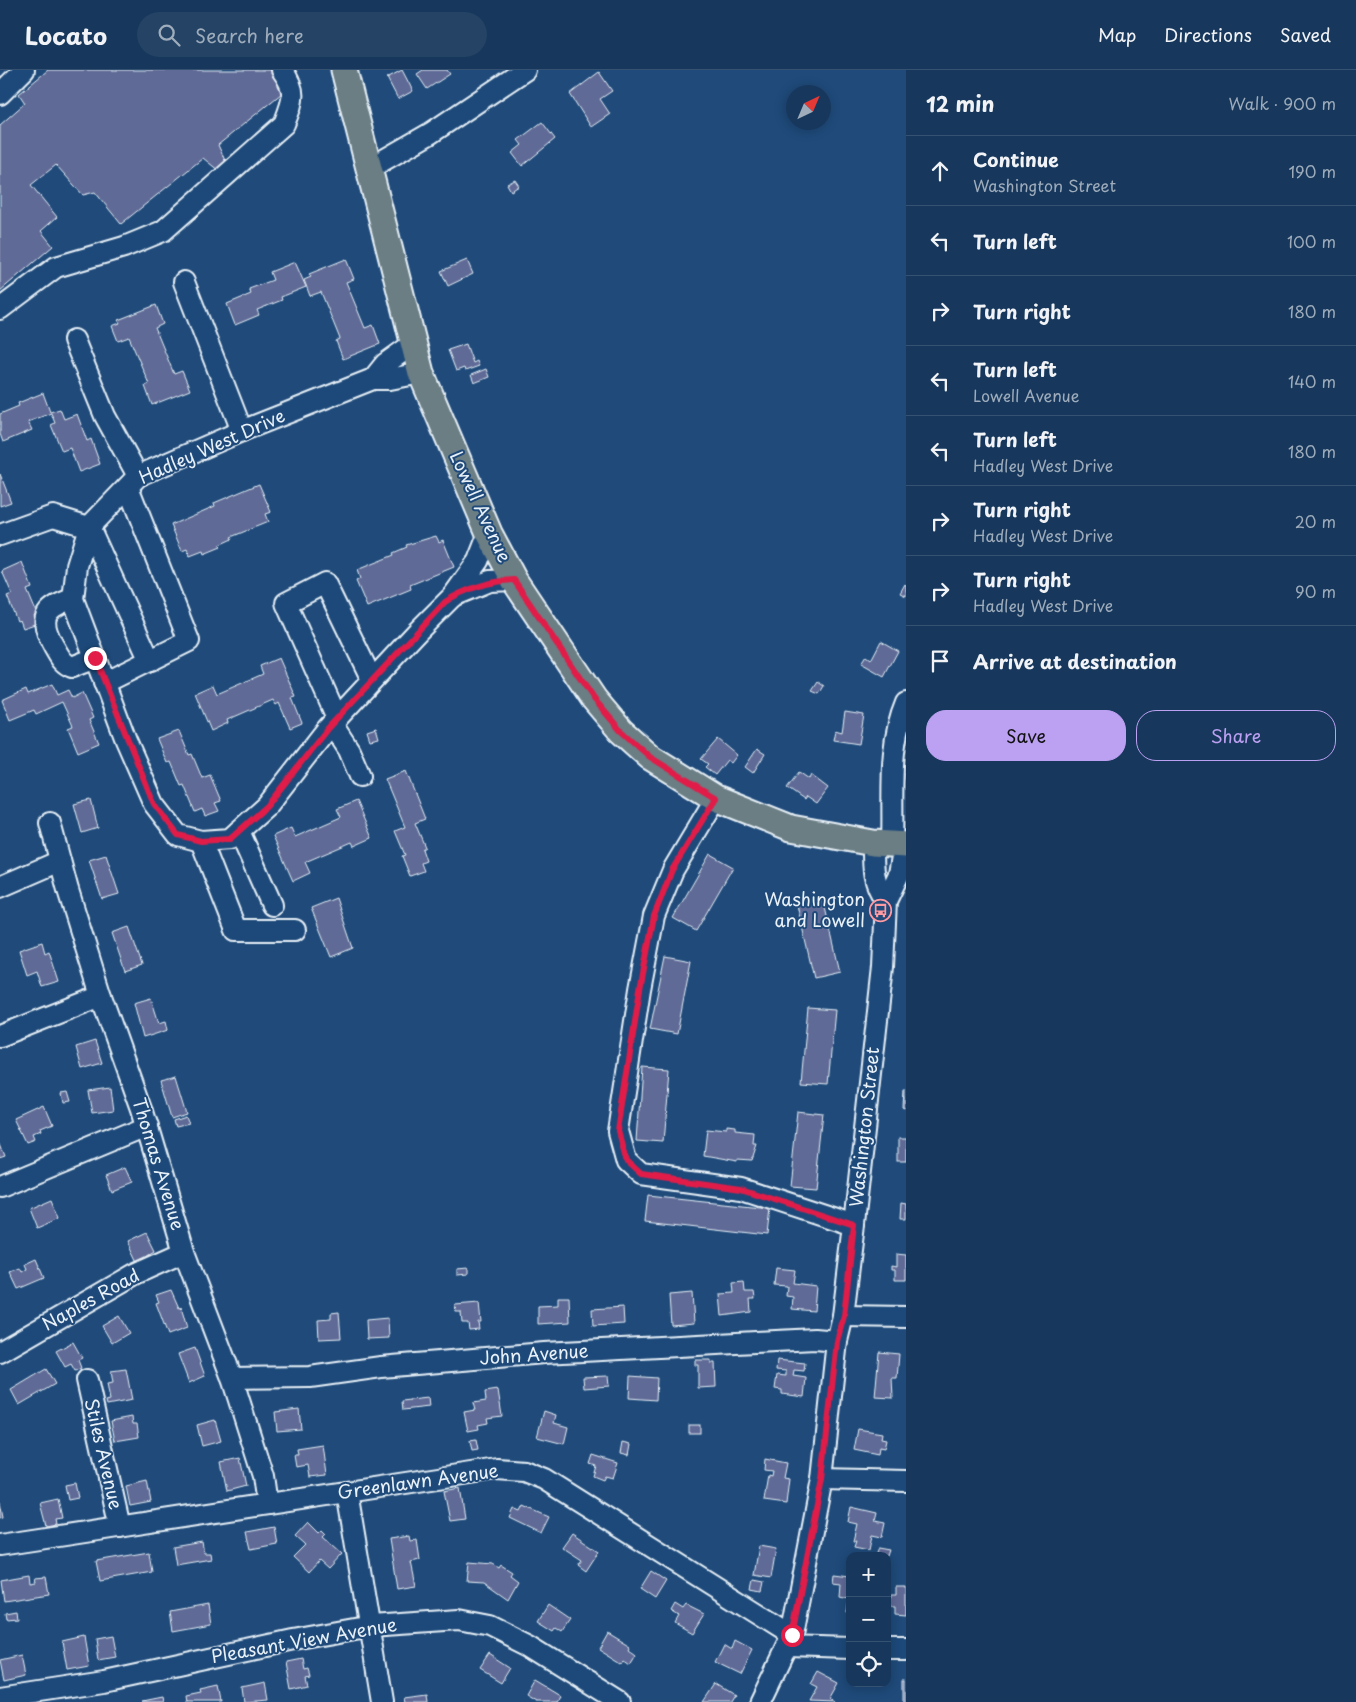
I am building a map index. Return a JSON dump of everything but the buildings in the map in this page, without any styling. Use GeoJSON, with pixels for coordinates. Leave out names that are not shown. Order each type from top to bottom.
{"type":"FeatureCollection","features":[{"type":"Feature","properties":{"kind":"main road","name":"Lowell Avenue"},"geometry":{"type":"LineString","coordinates":[[344,70],[421,373],[489,533],[514,580],[594,699],[621,731],[650,757],[716,798],[791,828],[894,844]]}},
{"type":"Feature","properties":{"kind":"street"},"geometry":{"type":"LineString","coordinates":[[0,309],[56,267],[124,247],[163,231],[284,124],[294,100],[288,78],[282,70]]}},
{"type":"Feature","properties":{"kind":"street"},"geometry":{"type":"LineString","coordinates":[[370,168],[432,133],[526,70]]}},
{"type":"Feature","properties":{"kind":"street"},"geometry":{"type":"LineString","coordinates":[[184,282],[242,431]]}},
{"type":"Feature","properties":{"kind":"street"},"geometry":{"type":"LineString","coordinates":[[74,340],[133,482],[189,641],[104,683]]}},
{"type":"Feature","properties":{"kind":"street","name":"Hadley West Drive"},"geometry":{"type":"LineString","coordinates":[[374,379],[385,364],[413,344]]}},
{"type":"Feature","properties":{"kind":"street","name":"Hadley West Drive"},"geometry":{"type":"LineString","coordinates":[[421,373],[390,379],[374,379],[242,431],[133,482],[89,527],[77,566],[73,599],[104,683],[154,804],[178,835],[201,841],[230,839],[267,806],[334,721],[453,596],[464,578],[478,561],[489,533]]}},
{"type":"Feature","properties":{"kind":"street"},"geometry":{"type":"LineString","coordinates":[[0,535],[53,516],[89,527],[150,661]]}},
{"type":"Feature","properties":{"kind":"street","name":"Hadley West Drive"},"geometry":{"type":"LineString","coordinates":[[453,596],[490,581],[514,580]]}},
{"type":"Feature","properties":{"kind":"street"},"geometry":{"type":"LineString","coordinates":[[360,776],[334,721],[286,602],[325,583],[372,680]]}},
{"type":"Feature","properties":{"kind":"street"},"geometry":{"type":"LineString","coordinates":[[73,599],[57,604],[49,609],[45,620],[46,633],[64,663],[72,667],[95,658]]}},
{"type":"Feature","properties":{"kind":"street"},"geometry":{"type":"LineString","coordinates":[[894,844],[892,755],[899,719],[906,703]]}},
{"type":"Feature","properties":{"kind":"street"},"geometry":{"type":"LineString","coordinates":[[716,798],[672,870],[654,916],[640,989],[618,1131],[626,1160],[641,1174],[741,1188],[854,1225]]}},
{"type":"Feature","properties":{"kind":"street","name":"Thomas Avenue"},"geometry":{"type":"LineString","coordinates":[[50,823],[101,996],[147,1126],[184,1252],[232,1378],[263,1476],[266,1504]]}},
{"type":"Feature","properties":{"kind":"street"},"geometry":{"type":"LineString","coordinates":[[239,831],[272,905]]}},
{"type":"Feature","properties":{"kind":"street"},"geometry":{"type":"LineString","coordinates":[[201,841],[236,930],[295,930]]}},
{"type":"Feature","properties":{"kind":"street","name":"Washington Street"},"geometry":{"type":"LineString","coordinates":[[886,901],[877,888],[873,868],[894,844]]}},
{"type":"Feature","properties":{"kind":"street","name":"Washington Street"},"geometry":{"type":"LineString","coordinates":[[760,1702],[790,1641],[822,1479],[837,1341],[844,1316],[883,966],[886,901],[899,874],[894,844]]}},
{"type":"Feature","properties":{"kind":"street"},"geometry":{"type":"LineString","coordinates":[[0,887],[60,861]]}},
{"type":"Feature","properties":{"kind":"street"},"geometry":{"type":"LineString","coordinates":[[0,1036],[101,996]]}},
{"type":"Feature","properties":{"kind":"street"},"geometry":{"type":"LineString","coordinates":[[0,1187],[147,1126]]}},
{"type":"Feature","properties":{"kind":"street","name":"Naples Road"},"geometry":{"type":"LineString","coordinates":[[0,1352],[135,1274],[184,1252]]}},
{"type":"Feature","properties":{"kind":"street"},"geometry":{"type":"LineString","coordinates":[[844,1316],[906,1317]]}},
{"type":"Feature","properties":{"kind":"street","name":"John Avenue"},"geometry":{"type":"LineString","coordinates":[[232,1378],[310,1377],[381,1367],[563,1352],[815,1339],[837,1341]]}},
{"type":"Feature","properties":{"kind":"street","name":"Stiles Avenue"},"geometry":{"type":"LineString","coordinates":[[87,1380],[120,1527]]}},
{"type":"Feature","properties":{"kind":"street","name":"Greenlawn Avenue"},"geometry":{"type":"LineString","coordinates":[[0,1545],[497,1469],[512,1469],[534,1474],[790,1641]]}},
{"type":"Feature","properties":{"kind":"street"},"geometry":{"type":"LineString","coordinates":[[822,1479],[906,1481]]}},
{"type":"Feature","properties":{"kind":"street"},"geometry":{"type":"LineString","coordinates":[[346,1492],[371,1626],[382,1702]]}},
{"type":"Feature","properties":{"kind":"street","name":"Pleasant View Avenue"},"geometry":{"type":"LineString","coordinates":[[0,1697],[104,1681],[293,1640],[371,1626],[459,1620],[490,1626],[530,1646],[620,1702]]}},
{"type":"Feature","properties":{"kind":"street"},"geometry":{"type":"LineString","coordinates":[[790,1641],[846,1648]]}},
{"type":"Feature","properties":{"kind":"street"},"geometry":{"type":"LineString","coordinates":[[891,1650],[906,1650]]}},
{"type":"Feature","properties":{"kind":"place","name":"Washington and Lowell"},"geometry":{"type":"Point","coordinates":[881,910]}},
{"type":"Feature","properties":{"kind":"route"},"geometry":{"type":"LineString","coordinates":[[95,658],[126,740],[154,804],[178,835],[201,841],[230,839],[267,806],[328,728],[445,602],[453,596],[474,590],[490,581],[514,580],[594,699],[621,731],[650,757],[716,798],[672,870],[654,916],[640,989],[618,1131],[626,1160],[641,1174],[741,1188],[854,1225],[844,1316],[837,1341],[822,1479],[797,1619],[792,1635]]}}]}
